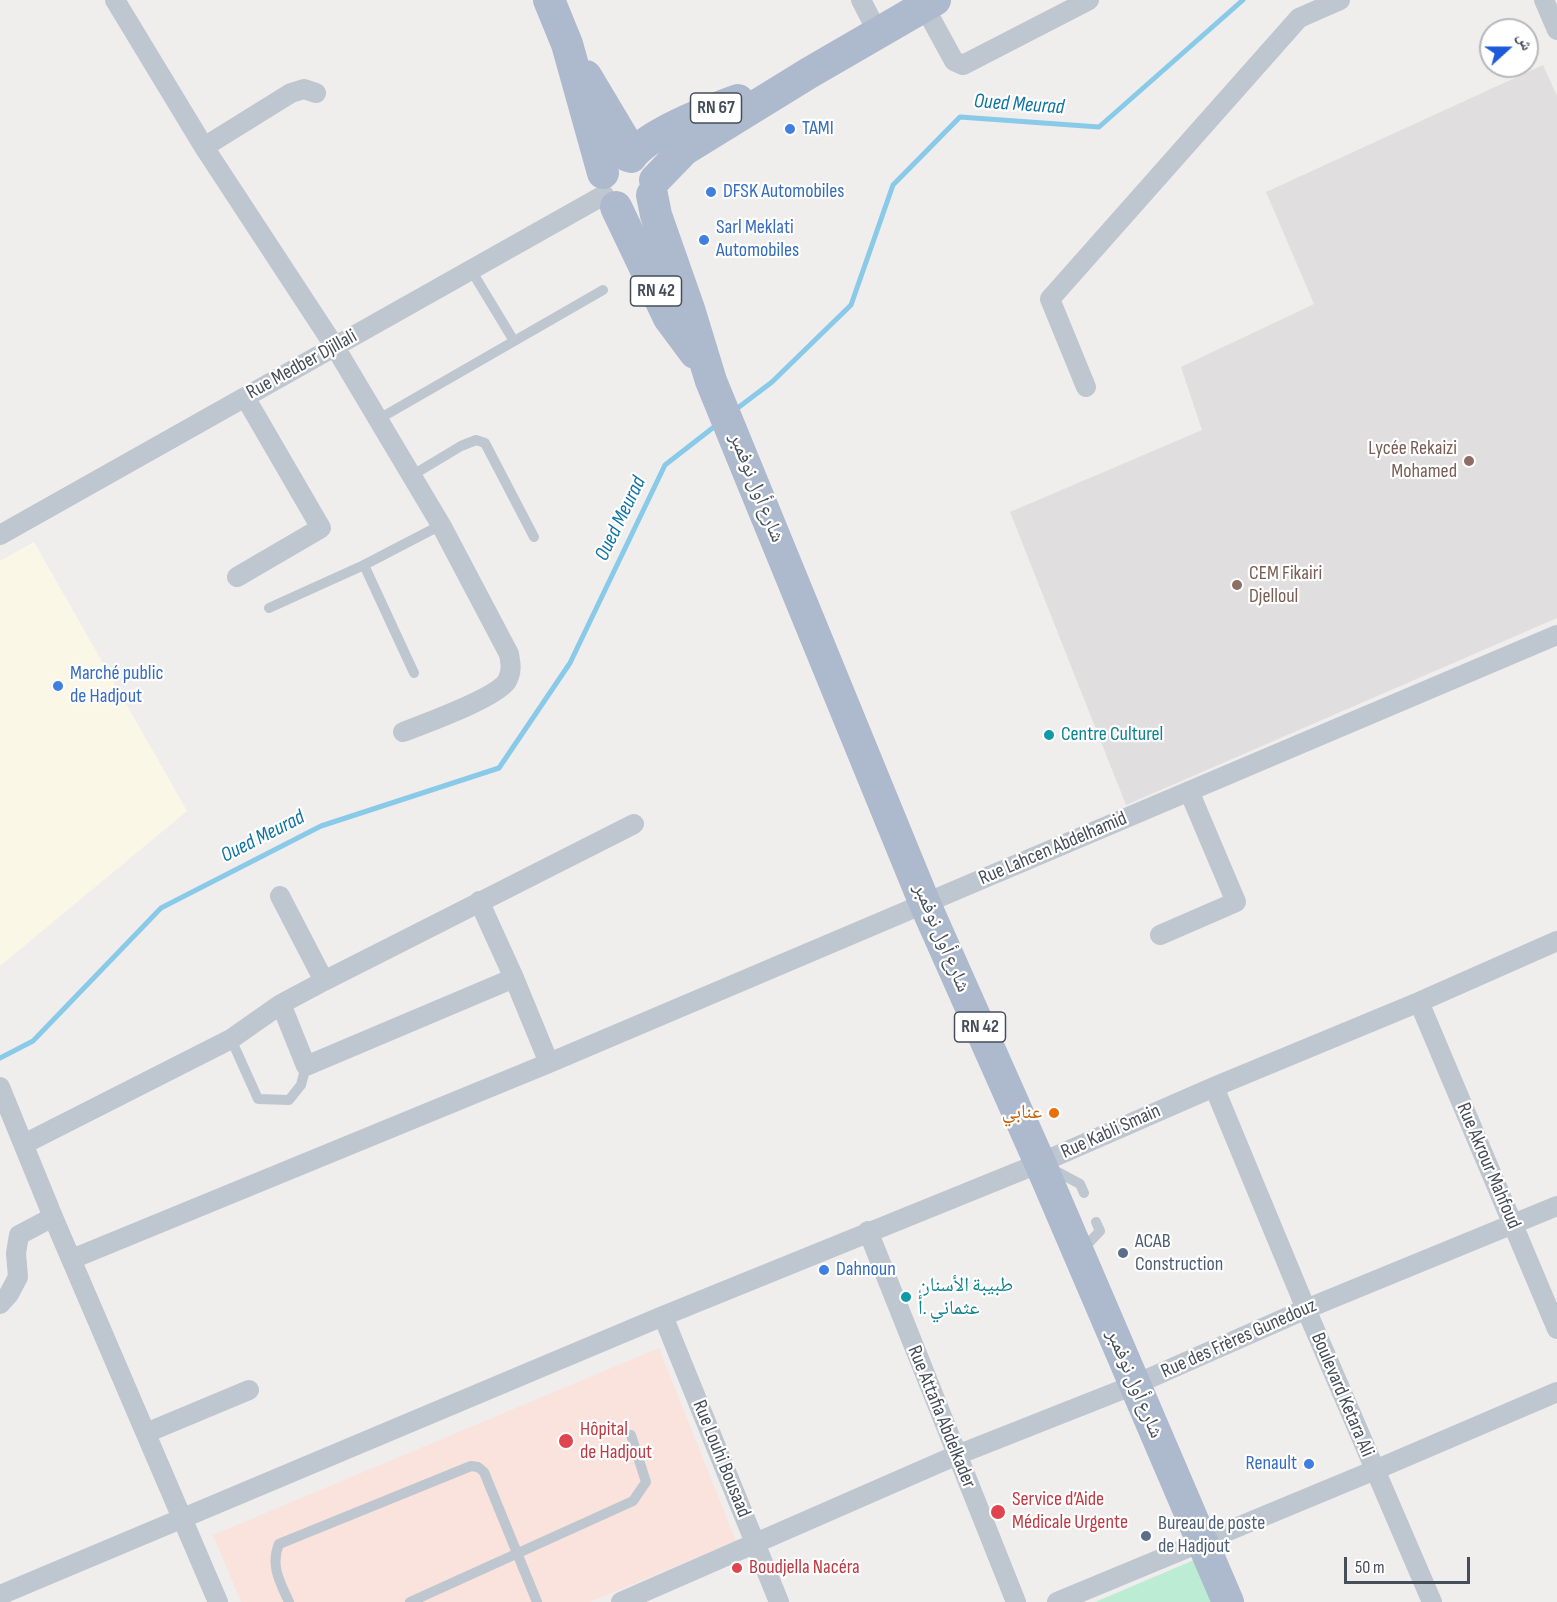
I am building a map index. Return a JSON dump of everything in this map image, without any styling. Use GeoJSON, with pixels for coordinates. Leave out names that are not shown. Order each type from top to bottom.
{"type":"FeatureCollection","features":[{"type":"Feature","properties":{"kind":"main road"},"geometry":{"type":"LineString","coordinates":[[549,0],[617,178],[633,210],[641,207],[653,188],[649,166],[643,161],[617,178]]}},
{"type":"Feature","properties":{"kind":"main road"},"geometry":{"type":"LineString","coordinates":[[809,73],[929,3]]}},
{"type":"Feature","properties":{"kind":"main road","name":"RN 67"},"geometry":{"type":"LineString","coordinates":[[617,178],[636,149],[649,139],[721,106],[809,73]]}},
{"type":"Feature","properties":{"kind":"main road","name":"RN 67"},"geometry":{"type":"LineString","coordinates":[[653,188],[684,150],[809,73]]}},
{"type":"Feature","properties":{"kind":"main road","name":"RN 42"},"geometry":{"type":"LineString","coordinates":[[617,178],[669,318],[709,375]]}},
{"type":"Feature","properties":{"kind":"main road","name":"RN 42"},"geometry":{"type":"LineString","coordinates":[[653,188],[656,215],[709,375]]}},
{"type":"Feature","properties":{"kind":"main road","name":"شارع أول نوفمبر"},"geometry":{"type":"LineString","coordinates":[[709,375],[925,904],[1040,1163],[1227,1602]]}},
{"type":"Feature","properties":{"kind":"street"},"geometry":{"type":"LineString","coordinates":[[115,0],[204,147],[335,347],[441,525],[510,654],[512,668],[506,683],[471,705],[403,732]]}},
{"type":"Feature","properties":{"kind":"street"},"geometry":{"type":"LineString","coordinates":[[861,0],[878,33]]}},
{"type":"Feature","properties":{"kind":"street"},"geometry":{"type":"LineString","coordinates":[[929,3],[954,61],[963,65],[1089,0]]}},
{"type":"Feature","properties":{"kind":"street"},"geometry":{"type":"LineString","coordinates":[[1086,387],[1050,299],[1299,18],[1340,0]]}},
{"type":"Feature","properties":{"kind":"street"},"geometry":{"type":"LineString","coordinates":[[1544,0],[1557,30]]}},
{"type":"Feature","properties":{"kind":"street"},"geometry":{"type":"LineString","coordinates":[[204,147],[291,93],[304,89],[316,93]]}},
{"type":"Feature","properties":{"kind":"street","name":"Rue Medber Djillali"},"geometry":{"type":"LineString","coordinates":[[0,535],[471,270],[617,178]]}},
{"type":"Feature","properties":{"kind":"street"},"geometry":{"type":"LineString","coordinates":[[237,577],[321,528],[245,397]]}},
{"type":"Feature","properties":{"kind":"street","name":"Rue Lahcen Abdelhamid"},"geometry":{"type":"LineString","coordinates":[[72,1259],[549,1063],[1557,635]]}},
{"type":"Feature","properties":{"kind":"street"},"geometry":{"type":"LineString","coordinates":[[1160,935],[1236,902],[1189,791]]}},
{"type":"Feature","properties":{"kind":"street"},"geometry":{"type":"LineString","coordinates":[[22,1140],[231,1040],[281,1004],[479,901],[634,824]]}},
{"type":"Feature","properties":{"kind":"street"},"geometry":{"type":"LineString","coordinates":[[280,896],[324,981]]}},
{"type":"Feature","properties":{"kind":"street"},"geometry":{"type":"LineString","coordinates":[[479,901],[549,1063]]}},
{"type":"Feature","properties":{"kind":"street","name":"Rue Kabli Smain"},"geometry":{"type":"LineString","coordinates":[[0,1595],[663,1316],[1040,1163],[1557,941]]}},
{"type":"Feature","properties":{"kind":"street"},"geometry":{"type":"LineString","coordinates":[[281,1004],[306,1066],[514,978]]}},
{"type":"Feature","properties":{"kind":"street","name":"Rue Akrour Mahfoud"},"geometry":{"type":"LineString","coordinates":[[1419,1002],[1557,1329]]}},
{"type":"Feature","properties":{"kind":"street"},"geometry":{"type":"LineString","coordinates":[[0,1087],[53,1217],[218,1602]]}},
{"type":"Feature","properties":{"kind":"street","name":"Boulevard Ketara Ali"},"geometry":{"type":"LineString","coordinates":[[1214,1087],[1306,1309],[1432,1602]]}},
{"type":"Feature","properties":{"kind":"street","name":"Rue des Frères Gunedouz"},"geometry":{"type":"LineString","coordinates":[[621,1602],[957,1455],[1134,1385],[1306,1309],[1557,1206]]}},
{"type":"Feature","properties":{"kind":"street"},"geometry":{"type":"LineString","coordinates":[[0,1304],[9,1294],[18,1277],[16,1253],[19,1235],[53,1217]]}},
{"type":"Feature","properties":{"kind":"street","name":"Rue Attafia Abdelkader"},"geometry":{"type":"LineString","coordinates":[[868,1231],[1016,1602]]}},
{"type":"Feature","properties":{"kind":"street","name":"Rue Louhi Bousaad"},"geometry":{"type":"LineString","coordinates":[[663,1316],[779,1602]]}},
{"type":"Feature","properties":{"kind":"street"},"geometry":{"type":"LineString","coordinates":[[146,1433],[249,1390]]}},
{"type":"Feature","properties":{"kind":"street"},"geometry":{"type":"LineString","coordinates":[[1057,1602],[1557,1392]]}},
{"type":"Feature","properties":{"kind":"lane"},"geometry":{"type":"LineString","coordinates":[[471,270],[514,341]]}},
{"type":"Feature","properties":{"kind":"lane"},"geometry":{"type":"LineString","coordinates":[[377,420],[603,290]]}},
{"type":"Feature","properties":{"kind":"lane"},"geometry":{"type":"LineString","coordinates":[[411,476],[461,446],[476,440],[485,443],[534,537]]}},
{"type":"Feature","properties":{"kind":"lane"},"geometry":{"type":"LineString","coordinates":[[269,608],[364,565],[441,525]]}},
{"type":"Feature","properties":{"kind":"lane"},"geometry":{"type":"LineString","coordinates":[[364,565],[414,674]]}},
{"type":"Feature","properties":{"kind":"lane"},"geometry":{"type":"LineString","coordinates":[[231,1040],[258,1099],[289,1100],[301,1085],[306,1066]]}},
{"type":"Feature","properties":{"kind":"lane"},"geometry":{"type":"LineString","coordinates":[[1040,1163],[1080,1184],[1084,1193]]}},
{"type":"Feature","properties":{"kind":"lane"},"geometry":{"type":"LineString","coordinates":[[1078,1255],[1100,1231],[1096,1222]]}},
{"type":"Feature","properties":{"kind":"lane"},"geometry":{"type":"LineString","coordinates":[[410,1602],[633,1501],[646,1482],[631,1435]]}},
{"type":"Feature","properties":{"kind":"lane"},"geometry":{"type":"LineString","coordinates":[[289,1602],[275,1569],[274,1556],[279,1544],[471,1466],[478,1467],[484,1472],[537,1602]]}},
{"type":"Feature","properties":{"kind":"shaded area"},"geometry":{"type":"Polygon","coordinates":[[[1543,65],[1557,96],[1557,618],[1126,805],[1010,512],[1202,430],[1181,367],[1314,304],[1266,192],[1515,78],[1539,78],[1539,67],[1543,65]]]}},
{"type":"Feature","properties":{"kind":"shaded area","name":"Marché public de Hadjout"},"geometry":{"type":"Polygon","coordinates":[[[34,542],[187,811],[0,966],[0,561],[34,542]]]}},
{"type":"Feature","properties":{"kind":"shaded area","name":"Hôpital de Hadjout"},"geometry":{"type":"Polygon","coordinates":[[[659,1348],[736,1541],[590,1602],[241,1602],[213,1535],[659,1348]]]}},
{"type":"Feature","properties":{"kind":"green space"},"geometry":{"type":"Polygon","coordinates":[[[1194,1560],[1212,1602],[1095,1602],[1194,1560]]]}},
{"type":"Feature","properties":{"kind":"waterway","name":"Oued Meurad"},"geometry":{"type":"LineString","coordinates":[[735,410],[772,382],[851,305],[893,185],[960,117],[1099,127],[1243,0]]}},
{"type":"Feature","properties":{"kind":"waterway","name":"Oued Meurad"},"geometry":{"type":"LineString","coordinates":[[0,1058],[33,1041],[161,908],[321,826],[499,768],[570,663],[665,465],[719,423]]}},
{"type":"Feature","properties":{"kind":"place","name":"TAMI"},"geometry":{"type":"Point","coordinates":[790,129]}},
{"type":"Feature","properties":{"kind":"place","name":"DFSK Automobiles"},"geometry":{"type":"Point","coordinates":[711,192]}},
{"type":"Feature","properties":{"kind":"place","name":"Sarl Meklati Automobiles"},"geometry":{"type":"Point","coordinates":[704,240]}},
{"type":"Feature","properties":{"kind":"place","name":"Lycée Rekaizi Mohamed"},"geometry":{"type":"Point","coordinates":[1469,461]}},
{"type":"Feature","properties":{"kind":"place","name":"CEM Fikairi Djelloul"},"geometry":{"type":"Point","coordinates":[1237,585]}},
{"type":"Feature","properties":{"kind":"place","name":"Marché public de Hadjout"},"geometry":{"type":"Point","coordinates":[58,686]}},
{"type":"Feature","properties":{"kind":"place","name":"Centre Culturel"},"geometry":{"type":"Point","coordinates":[1049,735]}},
{"type":"Feature","properties":{"kind":"place","name":"عنابي"},"geometry":{"type":"Point","coordinates":[1054,1113]}},
{"type":"Feature","properties":{"kind":"place","name":"ACAB Construction"},"geometry":{"type":"Point","coordinates":[1123,1253]}},
{"type":"Feature","properties":{"kind":"place","name":"Dahnoun"},"geometry":{"type":"Point","coordinates":[824,1270]}},
{"type":"Feature","properties":{"kind":"place","name":"طبيبة الأسنان عثماني .أ"},"geometry":{"type":"Point","coordinates":[906,1297]}},
{"type":"Feature","properties":{"kind":"place","name":"Hôpital de Hadjout"},"geometry":{"type":"Point","coordinates":[566,1441]}},
{"type":"Feature","properties":{"kind":"place","name":"Renault"},"geometry":{"type":"Point","coordinates":[1309,1464]}},
{"type":"Feature","properties":{"kind":"place","name":"Service d’Aide Médicale Urgente"},"geometry":{"type":"Point","coordinates":[998,1512]}},
{"type":"Feature","properties":{"kind":"place","name":"Bureau de poste de Hadjout"},"geometry":{"type":"Point","coordinates":[1146,1536]}},
{"type":"Feature","properties":{"kind":"place","name":"Boudjella Nacéra"},"geometry":{"type":"Point","coordinates":[737,1568]}}]}
